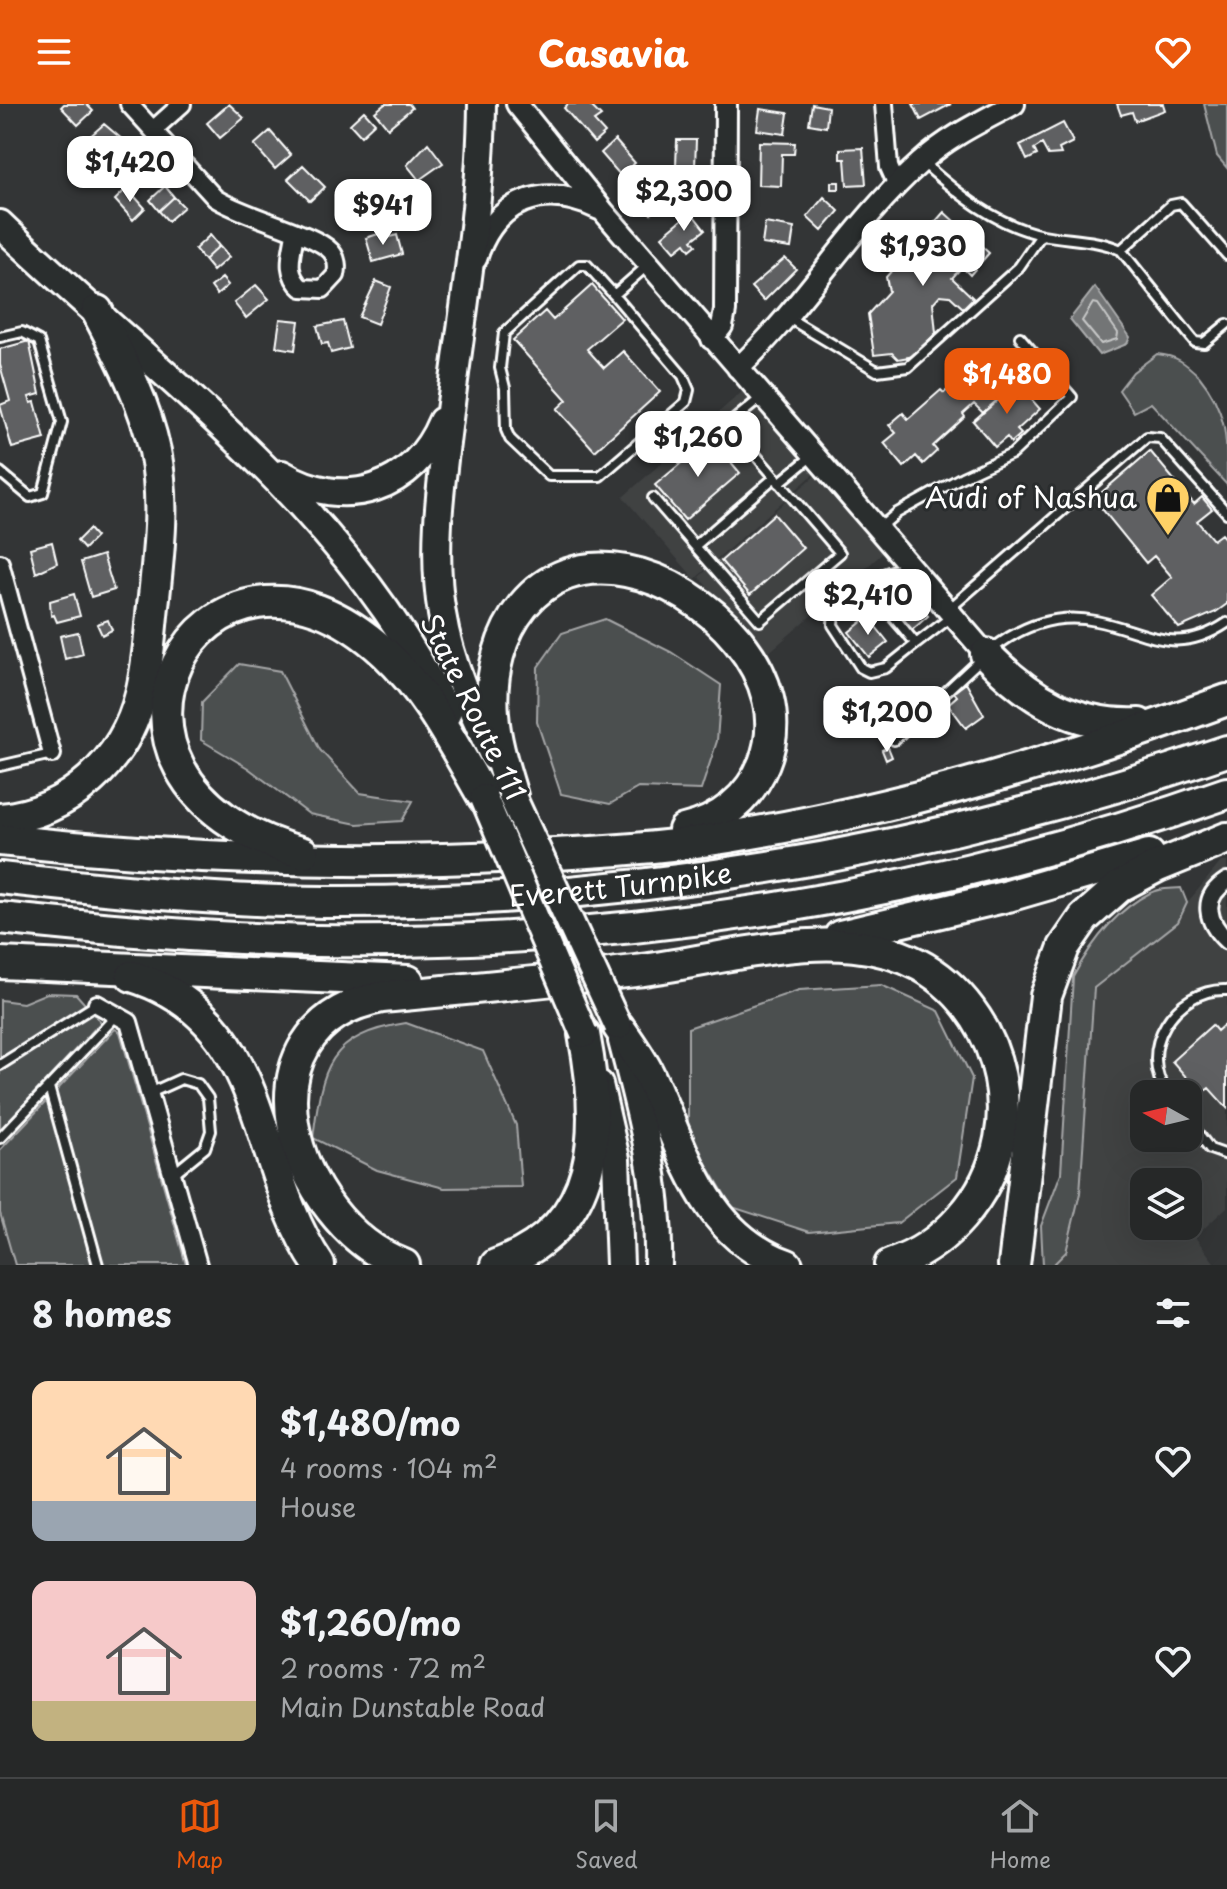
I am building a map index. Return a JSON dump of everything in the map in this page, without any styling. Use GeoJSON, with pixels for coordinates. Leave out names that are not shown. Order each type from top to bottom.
{"type":"FeatureCollection","features":[{"type":"Feature","properties":{"kind":"highway"},"geometry":{"type":"LineString","coordinates":[[0,819],[41,810],[92,779],[126,736],[143,683],[160,539],[158,472],[139,397],[97,311]]}},
{"type":"Feature","properties":{"kind":"highway"},"geometry":{"type":"LineString","coordinates":[[498,797],[492,682],[504,634],[529,598],[550,583],[575,573],[617,569],[662,583],[709,612],[748,656],[769,701],[771,735],[758,777],[736,803],[710,822],[576,852]]}},
{"type":"Feature","properties":{"kind":"highway"},"geometry":{"type":"LineString","coordinates":[[361,862],[300,852],[254,833],[213,806],[181,770],[166,730],[167,688],[185,648],[216,619],[246,606],[289,604],[320,612],[365,637],[413,684],[498,797]]}},
{"type":"Feature","properties":{"kind":"highway"},"geometry":{"type":"LineString","coordinates":[[986,654],[1019,687],[1069,715],[1122,725],[1172,719]]}},
{"type":"Feature","properties":{"kind":"highway"},"geometry":{"type":"LineString","coordinates":[[0,840],[145,854],[361,862],[576,852],[689,843],[854,811],[1043,763],[1227,700]]}},
{"type":"Feature","properties":{"kind":"highway","name":"Everett Turnpike"},"geometry":{"type":"LineString","coordinates":[[0,878],[160,894],[323,902],[486,898],[634,886],[769,868],[916,840],[1073,801],[1227,751]]}},
{"type":"Feature","properties":{"kind":"highway","name":"Everett Turnpike"},"geometry":{"type":"LineString","coordinates":[[0,918],[157,933],[319,941],[480,938],[642,926],[750,912],[909,883],[1067,844],[1227,793]]}},
{"type":"Feature","properties":{"kind":"highway"},"geometry":{"type":"LineString","coordinates":[[404,1265],[369,1248],[329,1211],[308,1176],[296,1144],[291,1107],[296,1073],[308,1046],[336,1016],[372,999],[670,967],[803,945],[1029,891],[1227,830]]}},
{"type":"Feature","properties":{"kind":"highway"},"geometry":{"type":"LineString","coordinates":[[1014,1265],[1050,979],[1064,947],[1084,918],[1108,895],[1134,878],[1227,838]]}},
{"type":"Feature","properties":{"kind":"highway"},"geometry":{"type":"LineString","coordinates":[[803,945],[833,943],[870,947],[929,972],[949,987],[974,1015],[987,1037],[999,1071],[1001,1133],[992,1166],[982,1187],[943,1236],[917,1254],[890,1265]]}},
{"type":"Feature","properties":{"kind":"highway"},"geometry":{"type":"LineString","coordinates":[[0,963],[83,969],[424,981],[573,977]]}},
{"type":"Feature","properties":{"kind":"highway"},"geometry":{"type":"LineString","coordinates":[[83,969],[129,975],[154,984],[196,1011],[220,1035],[246,1080],[285,1197],[319,1265]]}},
{"type":"Feature","properties":{"kind":"highway"},"geometry":{"type":"LineString","coordinates":[[618,1026],[646,1070],[698,1187],[718,1218],[755,1251],[787,1265]]}},
{"type":"Feature","properties":{"kind":"highway"},"geometry":{"type":"LineString","coordinates":[[496,1265],[522,1253],[548,1234],[569,1210],[584,1182],[592,1155],[595,1119],[584,1034]]}},
{"type":"Feature","properties":{"kind":"highway"},"geometry":{"type":"LineString","coordinates":[[1023,1265],[1037,1064]]}},
{"type":"Feature","properties":{"kind":"main road","name":"State Route 111"},"geometry":{"type":"LineString","coordinates":[[482,104],[478,182],[437,523],[440,602],[459,681],[584,1034],[616,1159],[620,1265]]}},
{"type":"Feature","properties":{"kind":"main road","name":"State Route 111"},"geometry":{"type":"LineString","coordinates":[[6,234],[97,311],[295,496],[337,543],[387,609],[498,797],[618,1026],[651,1154],[657,1207],[658,1265]]}},
{"type":"Feature","properties":{"kind":"main road"},"geometry":{"type":"LineString","coordinates":[[236,442],[307,487],[335,493],[368,491],[402,475],[423,454],[441,426],[453,387]]}},
{"type":"Feature","properties":{"kind":"street"},"geometry":{"type":"LineString","coordinates":[[129,104],[215,198],[295,234]]}},
{"type":"Feature","properties":{"kind":"street"},"geometry":{"type":"LineString","coordinates":[[153,130],[182,104]]}},
{"type":"Feature","properties":{"kind":"street"},"geometry":{"type":"LineString","coordinates":[[517,104],[712,339],[986,654]]}},
{"type":"Feature","properties":{"kind":"street"},"geometry":{"type":"LineString","coordinates":[[712,339],[722,326],[725,311],[726,104]]}},
{"type":"Feature","properties":{"kind":"street"},"geometry":{"type":"LineString","coordinates":[[884,104],[889,167],[897,185]]}},
{"type":"Feature","properties":{"kind":"street"},"geometry":{"type":"LineString","coordinates":[[738,368],[787,317],[897,185],[921,161],[970,127],[1014,104]]}},
{"type":"Feature","properties":{"kind":"street"},"geometry":{"type":"LineString","coordinates":[[462,317],[481,244],[490,227],[506,211],[528,200],[551,196],[575,200],[603,211]]}},
{"type":"Feature","properties":{"kind":"street"},"geometry":{"type":"LineString","coordinates":[[0,564],[52,754]]}},
{"type":"Feature","properties":{"kind":"street"},"geometry":{"type":"LineString","coordinates":[[1227,881],[1212,894],[1208,914],[1211,924],[1227,941]]}},
{"type":"Feature","properties":{"kind":"street"},"geometry":{"type":"LineString","coordinates":[[97,1004],[129,1022],[198,1265]]}},
{"type":"Feature","properties":{"kind":"lane"},"geometry":{"type":"LineString","coordinates":[[921,161],[989,214],[1041,235],[1111,245],[1121,250],[1195,342],[1204,343],[1227,324]]}},
{"type":"Feature","properties":{"kind":"lane"},"geometry":{"type":"LineString","coordinates":[[1121,250],[1171,205],[1181,203],[1227,255]]}},
{"type":"Feature","properties":{"kind":"lane"},"geometry":{"type":"LineString","coordinates":[[787,317],[877,371],[894,371],[919,361],[1019,267],[1041,235]]}},
{"type":"Feature","properties":{"kind":"lane"},"geometry":{"type":"LineString","coordinates":[[579,265],[587,265],[614,295],[683,376],[689,390],[686,402],[600,476],[549,476],[510,439],[506,430],[505,388],[500,368],[504,333],[579,265]]}},
{"type":"Feature","properties":{"kind":"lane"},"geometry":{"type":"LineString","coordinates":[[614,295],[649,265]]}},
{"type":"Feature","properties":{"kind":"lane"},"geometry":{"type":"LineString","coordinates":[[0,337],[22,332],[39,341],[62,422],[43,493],[30,497],[0,472]]}},
{"type":"Feature","properties":{"kind":"lane"},"geometry":{"type":"LineString","coordinates":[[877,530],[910,506],[1012,454],[1072,397],[1020,337]]}},
{"type":"Feature","properties":{"kind":"lane"},"geometry":{"type":"LineString","coordinates":[[653,498],[760,621],[840,553],[729,424],[762,396]]}},
{"type":"Feature","properties":{"kind":"lane"},"geometry":{"type":"LineString","coordinates":[[909,567],[865,581],[837,604],[833,613],[837,634],[861,668],[877,672],[916,644],[1147,437],[1160,438],[1227,513]]}},
{"type":"Feature","properties":{"kind":"lane"},"geometry":{"type":"LineString","coordinates":[[695,546],[812,455]]}},
{"type":"Feature","properties":{"kind":"lane"},"geometry":{"type":"LineString","coordinates":[[865,581],[916,644]]}},
{"type":"Feature","properties":{"kind":"lane"},"geometry":{"type":"LineString","coordinates":[[894,740],[986,654],[1026,627],[1062,619],[1101,622],[1128,633],[1166,641],[1205,635],[1227,623]]}},
{"type":"Feature","properties":{"kind":"lane"},"geometry":{"type":"LineString","coordinates":[[0,766],[52,754]]}},
{"type":"Feature","properties":{"kind":"lane"},"geometry":{"type":"LineString","coordinates":[[1160,1080],[1156,1072],[1155,1055],[1166,1024],[1191,999],[1212,990],[1227,990]]}},
{"type":"Feature","properties":{"kind":"lane"},"geometry":{"type":"LineString","coordinates":[[0,1065],[97,1004]]}},
{"type":"Feature","properties":{"kind":"lane"},"geometry":{"type":"LineString","coordinates":[[0,1138],[118,1014]]}},
{"type":"Feature","properties":{"kind":"lane"},"geometry":{"type":"LineString","coordinates":[[149,1094],[181,1079],[198,1084],[208,1098],[212,1114],[211,1131],[205,1148],[172,1174]]}},
{"type":"Feature","properties":{"kind":"lane"},"geometry":{"type":"LineString","coordinates":[[49,1087],[98,1265]]}},
{"type":"Feature","properties":{"kind":"lane"},"geometry":{"type":"LineString","coordinates":[[1202,1138],[1210,1149],[1227,1155]]}},
{"type":"Feature","properties":{"kind":"shaded area"},"geometry":{"type":"Polygon","coordinates":[[[1204,104],[1227,104],[1227,168],[1217,156],[1204,104]]]}},
{"type":"Feature","properties":{"kind":"shaded area"},"geometry":{"type":"Polygon","coordinates":[[[1157,354],[1175,358],[1189,367],[1199,376],[1215,401],[1226,438],[1227,485],[1151,403],[1134,412],[1119,390],[1133,372],[1157,354]]]}},
{"type":"Feature","properties":{"kind":"shaded area"},"geometry":{"type":"Polygon","coordinates":[[[744,390],[816,472],[695,579],[623,497],[744,390]]]}},
{"type":"Feature","properties":{"kind":"shaded area"},"geometry":{"type":"Polygon","coordinates":[[[817,474],[884,552],[766,655],[699,577],[817,474]]]}},
{"type":"Feature","properties":{"kind":"shaded area"},"geometry":{"type":"Polygon","coordinates":[[[605,619],[671,652],[721,685],[717,741],[701,790],[638,788],[610,804],[561,794],[537,722],[538,667],[562,633],[605,619]]]}},
{"type":"Feature","properties":{"kind":"shaded area"},"geometry":{"type":"Polygon","coordinates":[[[239,664],[280,671],[320,750],[360,793],[413,801],[402,821],[357,824],[309,814],[248,768],[201,740],[202,702],[239,664]]]}},
{"type":"Feature","properties":{"kind":"shaded area"},"geometry":{"type":"Polygon","coordinates":[[[1221,862],[1227,862],[1227,1207],[1202,1230],[1202,1168],[1130,1168],[1130,1240],[1197,1240],[1216,1265],[1053,1265],[1066,1252],[1080,1193],[1094,988],[1178,923],[1187,903],[1221,862]]]}},
{"type":"Feature","properties":{"kind":"shaded area"},"geometry":{"type":"Polygon","coordinates":[[[1181,888],[1187,903],[1178,922],[1094,988],[1080,1193],[1066,1252],[1053,1265],[1043,1265],[1041,1226],[1061,1173],[1073,977],[1096,941],[1126,909],[1153,891],[1181,888]]]}},
{"type":"Feature","properties":{"kind":"shaded area"},"geometry":{"type":"Polygon","coordinates":[[[881,985],[939,1011],[972,1078],[957,1177],[898,1223],[809,1232],[732,1207],[688,1133],[688,1028],[799,990],[881,985]]]}},
{"type":"Feature","properties":{"kind":"shaded area"},"geometry":{"type":"Polygon","coordinates":[[[47,993],[76,994],[101,1022],[0,1130],[0,1000],[23,1003],[47,993]]]}},
{"type":"Feature","properties":{"kind":"shaded area"},"geometry":{"type":"Polygon","coordinates":[[[406,1023],[483,1051],[516,1125],[521,1187],[444,1188],[377,1170],[313,1138],[320,1092],[334,1058],[360,1036],[406,1023]]]}},
{"type":"Feature","properties":{"kind":"shaded area"},"geometry":{"type":"Polygon","coordinates":[[[115,1029],[120,1032],[186,1265],[15,1265],[0,1213],[0,1150],[115,1029]]]}},
{"type":"Feature","properties":{"kind":"water"},"geometry":{"type":"Polygon","coordinates":[[[1095,287],[1130,337],[1127,344],[1099,355],[1070,319],[1095,287]]]}},
{"type":"Feature","properties":{"kind":"building"},"geometry":{"type":"Polygon","coordinates":[[[64,104],[86,104],[93,111],[78,125],[61,107],[64,104]]]}},
{"type":"Feature","properties":{"kind":"building"},"geometry":{"type":"Polygon","coordinates":[[[229,104],[244,118],[220,138],[207,123],[229,104]]]}},
{"type":"Feature","properties":{"kind":"building"},"geometry":{"type":"Polygon","coordinates":[[[385,104],[409,104],[412,108],[388,128],[375,112],[385,104]]]}},
{"type":"Feature","properties":{"kind":"building"},"geometry":{"type":"Polygon","coordinates":[[[568,104],[589,104],[601,116],[594,121],[605,133],[594,143],[564,108],[568,104]]]}},
{"type":"Feature","properties":{"kind":"building"},"geometry":{"type":"Polygon","coordinates":[[[812,104],[828,107],[826,127],[809,124],[812,104]]]}},
{"type":"Feature","properties":{"kind":"building"},"geometry":{"type":"Polygon","coordinates":[[[913,104],[951,104],[921,120],[913,104]]]}},
{"type":"Feature","properties":{"kind":"building"},"geometry":{"type":"Polygon","coordinates":[[[1117,104],[1163,104],[1165,110],[1135,121],[1132,112],[1121,115],[1117,104]]]}},
{"type":"Feature","properties":{"kind":"building"},"geometry":{"type":"Polygon","coordinates":[[[760,109],[788,113],[785,134],[757,130],[760,109]]]}},
{"type":"Feature","properties":{"kind":"building"},"geometry":{"type":"Polygon","coordinates":[[[364,111],[375,123],[361,136],[350,124],[364,111]]]}},
{"type":"Feature","properties":{"kind":"building"},"geometry":{"type":"Polygon","coordinates":[[[1063,123],[1073,142],[1059,149],[1061,154],[1048,155],[1042,144],[1034,149],[1037,155],[1027,160],[1020,145],[1063,123]]]}},
{"type":"Feature","properties":{"kind":"building"},"geometry":{"type":"Polygon","coordinates":[[[104,124],[123,140],[105,156],[88,138],[104,124]]]}},
{"type":"Feature","properties":{"kind":"building"},"geometry":{"type":"Polygon","coordinates":[[[270,131],[291,155],[275,169],[254,145],[270,131]]]}},
{"type":"Feature","properties":{"kind":"building"},"geometry":{"type":"Polygon","coordinates":[[[123,140],[138,160],[122,174],[105,156],[123,140]]]}},
{"type":"Feature","properties":{"kind":"building"},"geometry":{"type":"Polygon","coordinates":[[[615,140],[635,163],[621,176],[601,153],[615,140]]]}},
{"type":"Feature","properties":{"kind":"building"},"geometry":{"type":"Polygon","coordinates":[[[677,140],[696,140],[695,167],[676,166],[677,140]]]}},
{"type":"Feature","properties":{"kind":"building"},"geometry":{"type":"Polygon","coordinates":[[[759,142],[795,143],[794,154],[782,154],[781,186],[758,185],[759,142]]]}},
{"type":"Feature","properties":{"kind":"building"},"geometry":{"type":"Polygon","coordinates":[[[428,143],[443,163],[419,180],[407,165],[428,143]]]}},
{"type":"Feature","properties":{"kind":"building"},"geometry":{"type":"Polygon","coordinates":[[[863,148],[866,184],[847,185],[845,159],[840,159],[840,149],[863,148]]]}},
{"type":"Feature","properties":{"kind":"building"},"geometry":{"type":"Polygon","coordinates":[[[303,165],[325,187],[310,201],[288,179],[303,165]]]}},
{"type":"Feature","properties":{"kind":"building"},"geometry":{"type":"Polygon","coordinates":[[[697,173],[706,184],[688,200],[679,189],[697,173]]]}},
{"type":"Feature","properties":{"kind":"building"},"geometry":{"type":"Polygon","coordinates":[[[645,177],[666,201],[651,214],[630,190],[645,177]]]}},
{"type":"Feature","properties":{"kind":"building"},"geometry":{"type":"Polygon","coordinates":[[[831,182],[839,182],[839,189],[831,189],[831,182]]]}},
{"type":"Feature","properties":{"kind":"building"},"geometry":{"type":"Polygon","coordinates":[[[371,185],[383,201],[358,220],[347,204],[371,185]]]}},
{"type":"Feature","properties":{"kind":"building"},"geometry":{"type":"Polygon","coordinates":[[[165,186],[174,197],[159,211],[150,200],[165,186]]]}},
{"type":"Feature","properties":{"kind":"building"},"geometry":{"type":"Polygon","coordinates":[[[127,188],[145,208],[133,220],[115,200],[127,188]]]}},
{"type":"Feature","properties":{"kind":"building"},"geometry":{"type":"Polygon","coordinates":[[[174,197],[184,207],[168,221],[159,211],[174,197]]]}},
{"type":"Feature","properties":{"kind":"building"},"geometry":{"type":"Polygon","coordinates":[[[824,197],[839,211],[822,231],[807,217],[824,197]]]}},
{"type":"Feature","properties":{"kind":"building"},"geometry":{"type":"Polygon","coordinates":[[[691,212],[705,230],[692,240],[696,245],[690,250],[685,243],[675,251],[662,236],[691,212]]]}},
{"type":"Feature","properties":{"kind":"building"},"geometry":{"type":"Polygon","coordinates":[[[944,212],[989,253],[970,275],[962,267],[952,278],[973,298],[963,308],[950,296],[940,295],[933,303],[936,333],[914,356],[898,359],[892,353],[874,355],[868,314],[889,291],[886,277],[944,212]]]}},
{"type":"Feature","properties":{"kind":"building"},"geometry":{"type":"Polygon","coordinates":[[[765,223],[794,228],[791,248],[762,244],[765,223]]]}},
{"type":"Feature","properties":{"kind":"building"},"geometry":{"type":"Polygon","coordinates":[[[384,232],[386,238],[397,235],[402,254],[373,262],[366,238],[384,232]]]}},
{"type":"Feature","properties":{"kind":"building"},"geometry":{"type":"Polygon","coordinates":[[[210,235],[219,246],[204,260],[195,249],[210,235]]]}},
{"type":"Feature","properties":{"kind":"building"},"geometry":{"type":"Polygon","coordinates":[[[219,246],[229,257],[213,271],[204,260],[219,246]]]}},
{"type":"Feature","properties":{"kind":"building"},"geometry":{"type":"Polygon","coordinates":[[[785,258],[796,269],[764,301],[751,287],[785,258]]]}},
{"type":"Feature","properties":{"kind":"building"},"geometry":{"type":"Polygon","coordinates":[[[222,278],[228,285],[217,295],[211,287],[222,278]]]}},
{"type":"Feature","properties":{"kind":"building"},"geometry":{"type":"Polygon","coordinates":[[[376,281],[391,287],[377,324],[359,317],[376,281]]]}},
{"type":"Feature","properties":{"kind":"building"},"geometry":{"type":"Polygon","coordinates":[[[256,285],[269,299],[246,318],[234,303],[256,285]]]}},
{"type":"Feature","properties":{"kind":"building"},"geometry":{"type":"Polygon","coordinates":[[[592,285],[622,319],[587,349],[604,368],[623,351],[660,392],[595,451],[557,409],[567,400],[513,340],[545,311],[553,320],[592,285]]]}},
{"type":"Feature","properties":{"kind":"building"},"geometry":{"type":"Polygon","coordinates":[[[280,319],[299,321],[295,350],[276,347],[280,319]]]}},
{"type":"Feature","properties":{"kind":"building"},"geometry":{"type":"Polygon","coordinates":[[[343,321],[350,348],[331,353],[328,343],[322,344],[317,326],[343,321]]]}},
{"type":"Feature","properties":{"kind":"building"},"geometry":{"type":"Polygon","coordinates":[[[29,341],[40,394],[29,397],[31,403],[35,402],[45,439],[12,448],[0,405],[10,401],[0,365],[0,349],[29,341]]]}},
{"type":"Feature","properties":{"kind":"building"},"geometry":{"type":"Polygon","coordinates":[[[978,355],[1009,391],[983,413],[974,404],[963,414],[965,417],[933,446],[937,451],[923,464],[916,456],[904,467],[884,443],[896,433],[889,425],[903,413],[908,419],[941,390],[944,393],[955,383],[951,378],[978,355]]]}},
{"type":"Feature","properties":{"kind":"building"},"geometry":{"type":"Polygon","coordinates":[[[1017,383],[1040,409],[1017,430],[1021,434],[1011,443],[1007,437],[995,447],[973,421],[1017,383]]]}},
{"type":"Feature","properties":{"kind":"building"},"geometry":{"type":"Polygon","coordinates":[[[711,438],[740,473],[685,520],[655,485],[711,438]]]}},
{"type":"Feature","properties":{"kind":"building","name":"Audi of Nashua"},"geometry":{"type":"Polygon","coordinates":[[[1150,451],[1194,504],[1202,497],[1212,509],[1197,521],[1213,540],[1221,534],[1227,541],[1227,604],[1179,628],[1151,595],[1172,577],[1154,556],[1146,563],[1094,499],[1150,451]]]}},
{"type":"Feature","properties":{"kind":"building"},"geometry":{"type":"Polygon","coordinates":[[[774,514],[803,548],[750,595],[721,561],[774,514]]]}},
{"type":"Feature","properties":{"kind":"building"},"geometry":{"type":"Polygon","coordinates":[[[89,529],[96,537],[84,549],[77,541],[89,529]]]}},
{"type":"Feature","properties":{"kind":"building"},"geometry":{"type":"Polygon","coordinates":[[[52,542],[57,563],[36,573],[30,548],[52,542]]]}},
{"type":"Feature","properties":{"kind":"building"},"geometry":{"type":"Polygon","coordinates":[[[103,555],[114,590],[91,597],[81,562],[103,555]]]}},
{"type":"Feature","properties":{"kind":"building"},"geometry":{"type":"Polygon","coordinates":[[[74,594],[80,616],[57,622],[54,615],[51,616],[50,601],[74,594]]]}},
{"type":"Feature","properties":{"kind":"building"},"geometry":{"type":"Polygon","coordinates":[[[915,600],[928,616],[903,638],[889,622],[915,600]]]}},
{"type":"Feature","properties":{"kind":"building"},"geometry":{"type":"Polygon","coordinates":[[[868,617],[888,642],[869,657],[849,632],[868,617]]]}},
{"type":"Feature","properties":{"kind":"building"},"geometry":{"type":"Polygon","coordinates":[[[108,620],[112,630],[102,635],[97,624],[108,620]]]}},
{"type":"Feature","properties":{"kind":"building"},"geometry":{"type":"Polygon","coordinates":[[[78,632],[83,654],[65,659],[60,636],[78,632]]]}},
{"type":"Feature","properties":{"kind":"building"},"geometry":{"type":"Polygon","coordinates":[[[966,683],[984,715],[966,728],[948,704],[957,696],[954,692],[966,683]]]}},
{"type":"Feature","properties":{"kind":"building"},"geometry":{"type":"Polygon","coordinates":[[[888,747],[892,757],[886,760],[882,750],[888,747]]]}},
{"type":"Feature","properties":{"kind":"building"},"geometry":{"type":"Polygon","coordinates":[[[1227,1022],[1227,1108],[1209,1088],[1202,1093],[1202,1080],[1189,1080],[1172,1061],[1212,1025],[1217,1031],[1227,1022]]]}},
{"type":"Feature","properties":{"kind":"place","name":"Audi of Nashua"},"geometry":{"type":"Point","coordinates":[1168,537]}}]}
